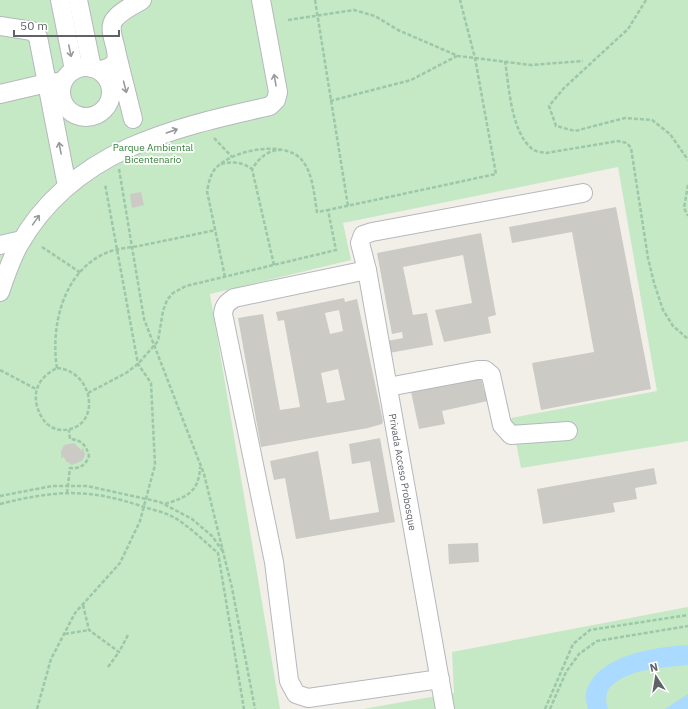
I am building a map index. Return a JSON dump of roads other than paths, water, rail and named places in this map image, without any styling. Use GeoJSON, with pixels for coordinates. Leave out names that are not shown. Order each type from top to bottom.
{"type":"FeatureCollection","features":[{"type":"Feature","properties":{"kind":"lane"},"geometry":{"type":"LineString","coordinates":[[60,0],[62,98],[69,111],[76,116],[92,117],[100,114],[109,103],[112,92],[110,83],[105,76],[95,69],[78,0]]}},
{"type":"Feature","properties":{"kind":"lane"},"geometry":{"type":"LineString","coordinates":[[139,143],[117,55],[112,23],[118,15],[142,0]]}},
{"type":"Feature","properties":{"kind":"lane"},"geometry":{"type":"LineString","coordinates":[[0,292],[22,240],[46,206],[67,186],[100,161],[139,143],[201,122],[270,106],[276,100],[278,92],[261,0]]}},
{"type":"Feature","properties":{"kind":"lane"},"geometry":{"type":"LineString","coordinates":[[0,26],[32,31],[36,34],[62,79],[56,128],[67,186]]}},
{"type":"Feature","properties":{"kind":"lane"},"geometry":{"type":"LineString","coordinates":[[0,94],[62,79],[82,68],[107,69],[114,63],[117,55]]}},
{"type":"Feature","properties":{"kind":"lane"},"geometry":{"type":"LineString","coordinates":[[109,103],[114,102],[125,108],[133,120]]}},
{"type":"Feature","properties":{"kind":"lane"},"geometry":{"type":"LineString","coordinates":[[56,128],[59,121],[69,111]]}},
{"type":"Feature","properties":{"kind":"lane","name":"Privada Acceso Probosque"},"geometry":{"type":"LineString","coordinates":[[446,709],[367,270],[360,243],[363,235],[372,232],[583,193]]}},
{"type":"Feature","properties":{"kind":"lane"},"geometry":{"type":"LineString","coordinates":[[0,245],[22,240]]}},
{"type":"Feature","properties":{"kind":"lane"},"geometry":{"type":"LineString","coordinates":[[367,270],[234,298],[227,302],[223,314],[274,562],[289,681],[296,694],[308,698],[440,678]]}},
{"type":"Feature","properties":{"kind":"lane"},"geometry":{"type":"LineString","coordinates":[[388,387],[478,370],[485,370],[491,375],[502,425],[510,435],[568,431]]}},
{"type":"Feature","properties":{"kind":"water"},"geometry":{"type":"Polygon","coordinates":[[[688,645],[688,665],[655,668],[633,673],[614,683],[607,691],[606,702],[608,709],[588,709],[586,694],[591,681],[601,670],[613,662],[644,651],[688,645]]]}},
{"type":"Feature","properties":{"kind":"water"},"geometry":{"type":"Polygon","coordinates":[[[688,694],[688,709],[665,709],[688,694]]]}},
{"type":"Feature","properties":{"kind":"park label","name":"Parque Ambiental Bicentenario"},"geometry":{"type":"Point","coordinates":[153,152]}}]}
